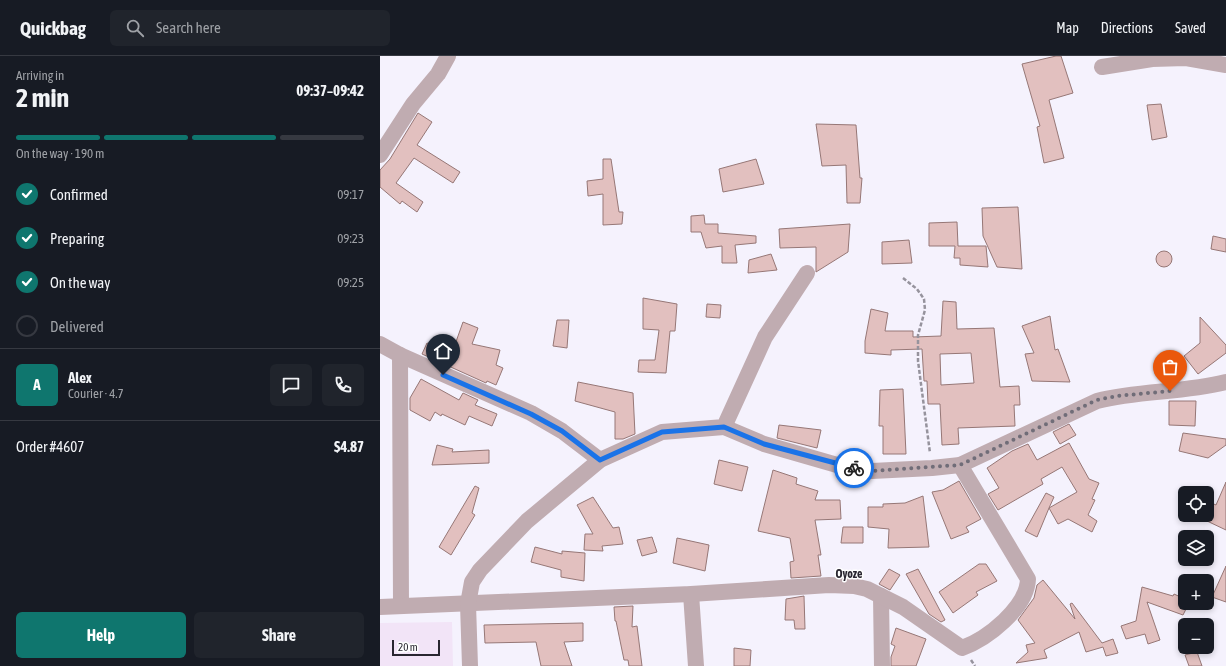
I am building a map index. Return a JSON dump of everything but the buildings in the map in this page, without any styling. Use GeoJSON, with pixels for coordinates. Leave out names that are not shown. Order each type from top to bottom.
{"type":"FeatureCollection","features":[{"type":"Feature","properties":{"kind":"street"},"geometry":{"type":"LineString","coordinates":[[380,155],[413,104],[438,74],[448,56]]}},
{"type":"Feature","properties":{"kind":"street"},"geometry":{"type":"LineString","coordinates":[[1102,67],[1152,58],[1186,58],[1226,65]]}},
{"type":"Feature","properties":{"kind":"street"},"geometry":{"type":"LineString","coordinates":[[724,427],[765,337],[807,273]]}},
{"type":"Feature","properties":{"kind":"street"},"geometry":{"type":"LineString","coordinates":[[380,344],[400,355],[531,414],[562,431],[600,460]]}},
{"type":"Feature","properties":{"kind":"street"},"geometry":{"type":"LineString","coordinates":[[400,355],[401,606]]}},
{"type":"Feature","properties":{"kind":"street"},"geometry":{"type":"LineString","coordinates":[[470,666],[468,604],[472,582],[480,570],[527,521],[600,460],[662,432],[724,427],[764,444],[844,467],[872,471],[932,468],[960,465],[1097,400],[1117,396],[1184,390],[1223,380]]}},
{"type":"Feature","properties":{"kind":"street"},"geometry":{"type":"LineString","coordinates":[[380,607],[691,594],[829,585],[854,586],[867,589],[903,607],[962,648],[977,642],[1010,615],[1028,588],[1028,579],[960,465]]}},
{"type":"Feature","properties":{"kind":"street"},"geometry":{"type":"LineString","coordinates":[[691,594],[696,666]]}},
{"type":"Feature","properties":{"kind":"street"},"geometry":{"type":"LineString","coordinates":[[881,596],[882,666]]}},
{"type":"Feature","properties":{"kind":"path"},"geometry":{"type":"LineString","coordinates":[[903,278],[917,289],[924,299],[925,310],[918,335],[918,361],[932,468]]}},
{"type":"Feature","properties":{"kind":"shaded area"},"geometry":{"type":"Polygon","coordinates":[[[452,622],[453,666],[380,666],[380,623],[452,622]]]}},
{"type":"Feature","properties":{"kind":"way so far"},"geometry":{"type":"LineString","coordinates":[[854,468],[872,471],[960,465],[1097,400],[1117,396],[1170,391]]}},
{"type":"Feature","properties":{"kind":"district","name":"Oyoze"},"geometry":{"type":"Point","coordinates":[849,574]}},
{"type":"Feature","properties":{"kind":"route"},"geometry":{"type":"LineString","coordinates":[[443,375],[531,414],[562,431],[600,460],[662,432],[724,427],[764,444],[844,467],[854,468]]}}]}
